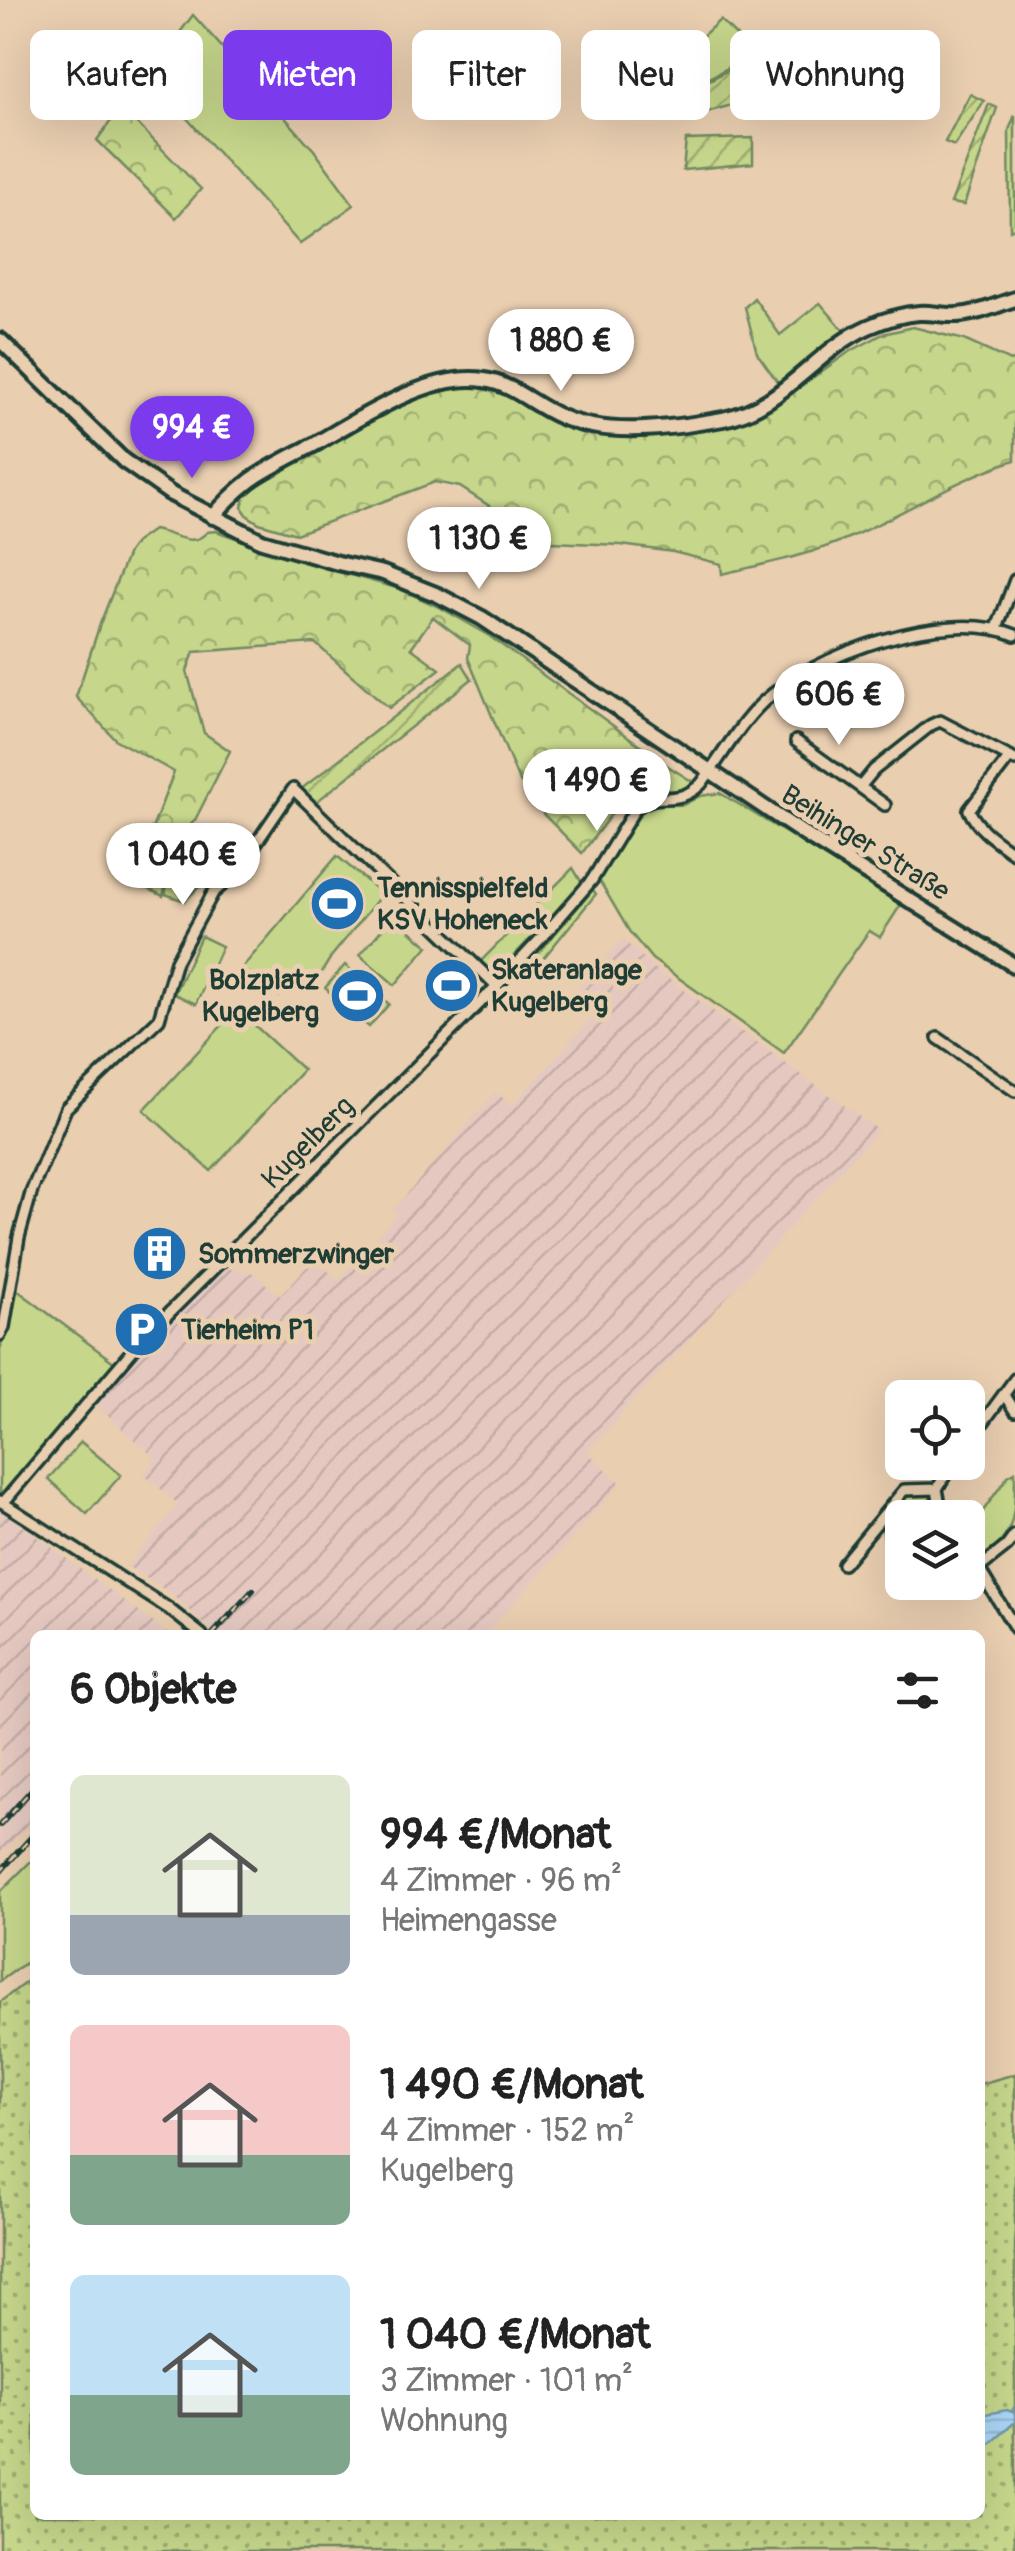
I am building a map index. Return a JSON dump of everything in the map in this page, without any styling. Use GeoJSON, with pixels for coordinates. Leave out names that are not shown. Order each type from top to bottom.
{"type":"FeatureCollection","features":[{"type":"Feature","properties":{"kind":"main road"},"geometry":{"type":"LineString","coordinates":[[213,517],[265,472],[417,391],[480,379],[502,384],[563,418],[584,425],[611,429],[690,424],[726,418],[759,406],[825,352],[866,327],[918,313],[978,312],[1015,299]]}},
{"type":"Feature","properties":{"kind":"main road","name":"Beihinger Straße"},"geometry":{"type":"LineString","coordinates":[[0,340],[124,460],[170,494],[262,541],[383,573],[482,618],[710,772],[1015,966]]}},
{"type":"Feature","properties":{"kind":"street"},"geometry":{"type":"LineString","coordinates":[[997,628],[1015,580]]}},
{"type":"Feature","properties":{"kind":"street"},"geometry":{"type":"LineString","coordinates":[[710,772],[760,706],[784,685],[840,654],[875,641],[922,632],[997,628],[1015,635]]}},
{"type":"Feature","properties":{"kind":"street"},"geometry":{"type":"LineString","coordinates":[[860,786],[874,770],[940,721],[1012,758],[969,810],[985,833],[1015,854]]}},
{"type":"Feature","properties":{"kind":"street"},"geometry":{"type":"LineString","coordinates":[[796,741],[884,805]]}},
{"type":"Feature","properties":{"kind":"street","name":"Kugelberg"},"geometry":{"type":"LineString","coordinates":[[195,1630],[2,1502],[138,1344],[545,934],[592,880],[644,800],[681,798],[710,772]]}},
{"type":"Feature","properties":{"kind":"street"},"geometry":{"type":"LineString","coordinates":[[0,1335],[32,1190],[66,1108],[159,1019],[176,962],[213,893],[234,874],[293,789],[496,986]]}},
{"type":"Feature","properties":{"kind":"street"},"geometry":{"type":"LineString","coordinates":[[938,1038],[1015,1091]]}},
{"type":"Feature","properties":{"kind":"street"},"geometry":{"type":"LineString","coordinates":[[985,1420],[1015,1380]]}},
{"type":"Feature","properties":{"kind":"street"},"geometry":{"type":"LineString","coordinates":[[1004,1394],[1015,1411]]}},
{"type":"Feature","properties":{"kind":"street"},"geometry":{"type":"LineString","coordinates":[[939,1500],[937,1489],[942,1480]]}},
{"type":"Feature","properties":{"kind":"street"},"geometry":{"type":"LineString","coordinates":[[842,1564],[904,1490],[937,1489]]}},
{"type":"Feature","properties":{"kind":"street"},"geometry":{"type":"LineString","coordinates":[[985,1564],[1015,1535]]}},
{"type":"Feature","properties":{"kind":"street"},"geometry":{"type":"LineString","coordinates":[[985,1581],[1014,1625]]}},
{"type":"Feature","properties":{"kind":"shaded area"},"geometry":{"type":"Polygon","coordinates":[[[622,939],[658,971],[878,1130],[587,1452],[621,1483],[489,1630],[211,1630],[169,1592],[127,1566],[179,1505],[144,1474],[156,1459],[93,1402],[158,1328],[220,1267],[253,1273],[280,1296],[314,1259],[339,1280],[397,1214],[393,1210],[496,1092],[512,1106],[593,1016],[589,1005],[572,995],[622,939]]]}},
{"type":"Feature","properties":{"kind":"shaded area"},"geometry":{"type":"Polygon","coordinates":[[[0,1509],[163,1630],[30,1630],[30,1823],[0,1855],[0,1509]]]}},
{"type":"Feature","properties":{"kind":"green space"},"geometry":{"type":"Polygon","coordinates":[[[193,15],[223,48],[223,120],[287,120],[354,205],[300,244],[188,120],[203,120],[203,30],[182,30],[193,15]]]}},
{"type":"Feature","properties":{"kind":"green space"},"geometry":{"type":"Polygon","coordinates":[[[720,20],[730,30],[730,66],[710,77],[710,30],[720,20]]]}},
{"type":"Feature","properties":{"kind":"green space"},"geometry":{"type":"Polygon","coordinates":[[[730,69],[730,106],[710,111],[710,80],[730,69]]]}},
{"type":"Feature","properties":{"kind":"green space"},"geometry":{"type":"Polygon","coordinates":[[[970,94],[984,101],[954,146],[945,142],[970,94]]]}},
{"type":"Feature","properties":{"kind":"green space"},"geometry":{"type":"Polygon","coordinates":[[[989,104],[997,108],[964,205],[951,203],[989,104]]]}},
{"type":"Feature","properties":{"kind":"green space"},"geometry":{"type":"Polygon","coordinates":[[[1015,115],[1015,228],[1010,230],[1009,130],[1015,115]]]}},
{"type":"Feature","properties":{"kind":"green space"},"geometry":{"type":"Polygon","coordinates":[[[112,120],[134,120],[201,189],[176,218],[97,140],[112,120]]]}},
{"type":"Feature","properties":{"kind":"green space"},"geometry":{"type":"Polygon","coordinates":[[[753,138],[753,163],[683,170],[686,140],[753,138]]]}},
{"type":"Feature","properties":{"kind":"green space"},"geometry":{"type":"Polygon","coordinates":[[[754,298],[780,335],[820,303],[846,333],[779,384],[757,353],[745,307],[754,298]]]}},
{"type":"Feature","properties":{"kind":"green space"},"geometry":{"type":"Polygon","coordinates":[[[913,327],[964,340],[1010,361],[1015,359],[1015,460],[848,538],[786,559],[722,574],[721,564],[673,552],[621,545],[528,541],[511,520],[460,487],[435,482],[296,534],[259,523],[242,507],[245,496],[259,482],[417,396],[466,383],[505,389],[548,418],[608,431],[731,423],[767,410],[849,352],[883,334],[913,327]]]}},
{"type":"Feature","properties":{"kind":"green space"},"geometry":{"type":"Polygon","coordinates":[[[153,530],[189,540],[216,531],[297,560],[400,589],[485,633],[655,756],[582,853],[544,815],[518,779],[468,658],[470,645],[433,617],[411,648],[440,669],[389,708],[315,643],[194,652],[187,671],[204,733],[230,751],[195,820],[176,847],[163,896],[132,881],[174,772],[116,740],[76,697],[128,553],[153,530]]]}},
{"type":"Feature","properties":{"kind":"green space"},"geometry":{"type":"Polygon","coordinates":[[[462,663],[472,679],[315,803],[300,790],[462,663]]]}},
{"type":"Feature","properties":{"kind":"green space"},"geometry":{"type":"Polygon","coordinates":[[[663,763],[693,782],[683,792],[656,789],[652,784],[663,763]]]}},
{"type":"Feature","properties":{"kind":"green space"},"geometry":{"type":"Polygon","coordinates":[[[720,793],[902,903],[880,937],[869,931],[784,1053],[652,959],[629,931],[599,880],[638,814],[653,804],[683,805],[700,796],[720,793]]]}},
{"type":"Feature","properties":{"kind":"green space"},"geometry":{"type":"Polygon","coordinates":[[[185,833],[229,857],[185,901],[165,894],[177,846],[185,833]]]}},
{"type":"Feature","properties":{"kind":"green space"},"geometry":{"type":"Polygon","coordinates":[[[337,856],[382,894],[331,957],[312,988],[298,976],[279,996],[242,968],[337,856]]]}},
{"type":"Feature","properties":{"kind":"green space"},"geometry":{"type":"Polygon","coordinates":[[[573,868],[582,883],[495,976],[478,964],[573,868]]]}},
{"type":"Feature","properties":{"kind":"green space"},"geometry":{"type":"Polygon","coordinates":[[[593,890],[596,894],[532,972],[527,966],[593,890]]]}},
{"type":"Feature","properties":{"kind":"green space"},"geometry":{"type":"Polygon","coordinates":[[[393,916],[428,946],[395,985],[360,955],[393,916]]]}},
{"type":"Feature","properties":{"kind":"green space"},"geometry":{"type":"Polygon","coordinates":[[[201,936],[222,946],[196,1004],[174,994],[201,936]]]}},
{"type":"Feature","properties":{"kind":"green space"},"geometry":{"type":"Polygon","coordinates":[[[345,965],[389,1004],[369,1027],[325,988],[345,965]]]}},
{"type":"Feature","properties":{"kind":"green space","name":"Skateranlage Kugelberg"},"geometry":{"type":"Polygon","coordinates":[[[450,965],[473,988],[454,1006],[431,983],[450,965]]]}},
{"type":"Feature","properties":{"kind":"green space"},"geometry":{"type":"Polygon","coordinates":[[[237,1009],[303,1070],[211,1171],[144,1110],[237,1009]]]}},
{"type":"Feature","properties":{"kind":"green space"},"geometry":{"type":"Polygon","coordinates":[[[17,1290],[115,1363],[4,1494],[0,1492],[0,1350],[17,1290]]]}},
{"type":"Feature","properties":{"kind":"green space"},"geometry":{"type":"Polygon","coordinates":[[[81,1442],[121,1475],[87,1514],[48,1479],[81,1442]]]}},
{"type":"Feature","properties":{"kind":"green space"},"geometry":{"type":"Polygon","coordinates":[[[1015,1472],[1011,1524],[985,1558],[985,1508],[1015,1472]]]}},
{"type":"Feature","properties":{"kind":"green space"},"geometry":{"type":"Polygon","coordinates":[[[909,1493],[930,1493],[930,1500],[902,1500],[909,1493]]]}},
{"type":"Feature","properties":{"kind":"green space"},"geometry":{"type":"Polygon","coordinates":[[[30,1862],[30,1960],[0,1981],[0,1892],[30,1862]]]}},
{"type":"Feature","properties":{"kind":"green space"},"geometry":{"type":"Polygon","coordinates":[[[30,1979],[30,2520],[985,2520],[985,2083],[1015,2074],[1015,2551],[0,2551],[0,2002],[30,1979]]]}},
{"type":"Feature","properties":{"kind":"water"},"geometry":{"type":"Polygon","coordinates":[[[1007,2410],[1015,2413],[1015,2422],[988,2446],[985,2446],[985,2414],[1007,2410]]]}},
{"type":"Feature","properties":{"kind":"waterway"},"geometry":{"type":"LineString","coordinates":[[1012,2411],[1015,2406]]}},
{"type":"Feature","properties":{"kind":"railway"},"geometry":{"type":"LineString","coordinates":[[217,1630],[253,1590]]}},
{"type":"Feature","properties":{"kind":"railway"},"geometry":{"type":"LineString","coordinates":[[0,1825],[30,1792]]}},
{"type":"Feature","properties":{"kind":"railway"},"geometry":{"type":"LineString","coordinates":[[0,1872],[30,1839]]}},
{"type":"Feature","properties":{"kind":"place","name":"Tennisspielfeld KSV Hoheneck"},"geometry":{"type":"Point","coordinates":[338,903]}},
{"type":"Feature","properties":{"kind":"place","name":"Skateranlage Kugelberg"},"geometry":{"type":"Point","coordinates":[452,985]}},
{"type":"Feature","properties":{"kind":"place","name":"Bolzplatz Kugelberg"},"geometry":{"type":"Point","coordinates":[358,995]}},
{"type":"Feature","properties":{"kind":"place","name":"Sommerzwinger"},"geometry":{"type":"Point","coordinates":[159,1253]}},
{"type":"Feature","properties":{"kind":"place","name":"Tierheim P1"},"geometry":{"type":"Point","coordinates":[142,1329]}}]}
